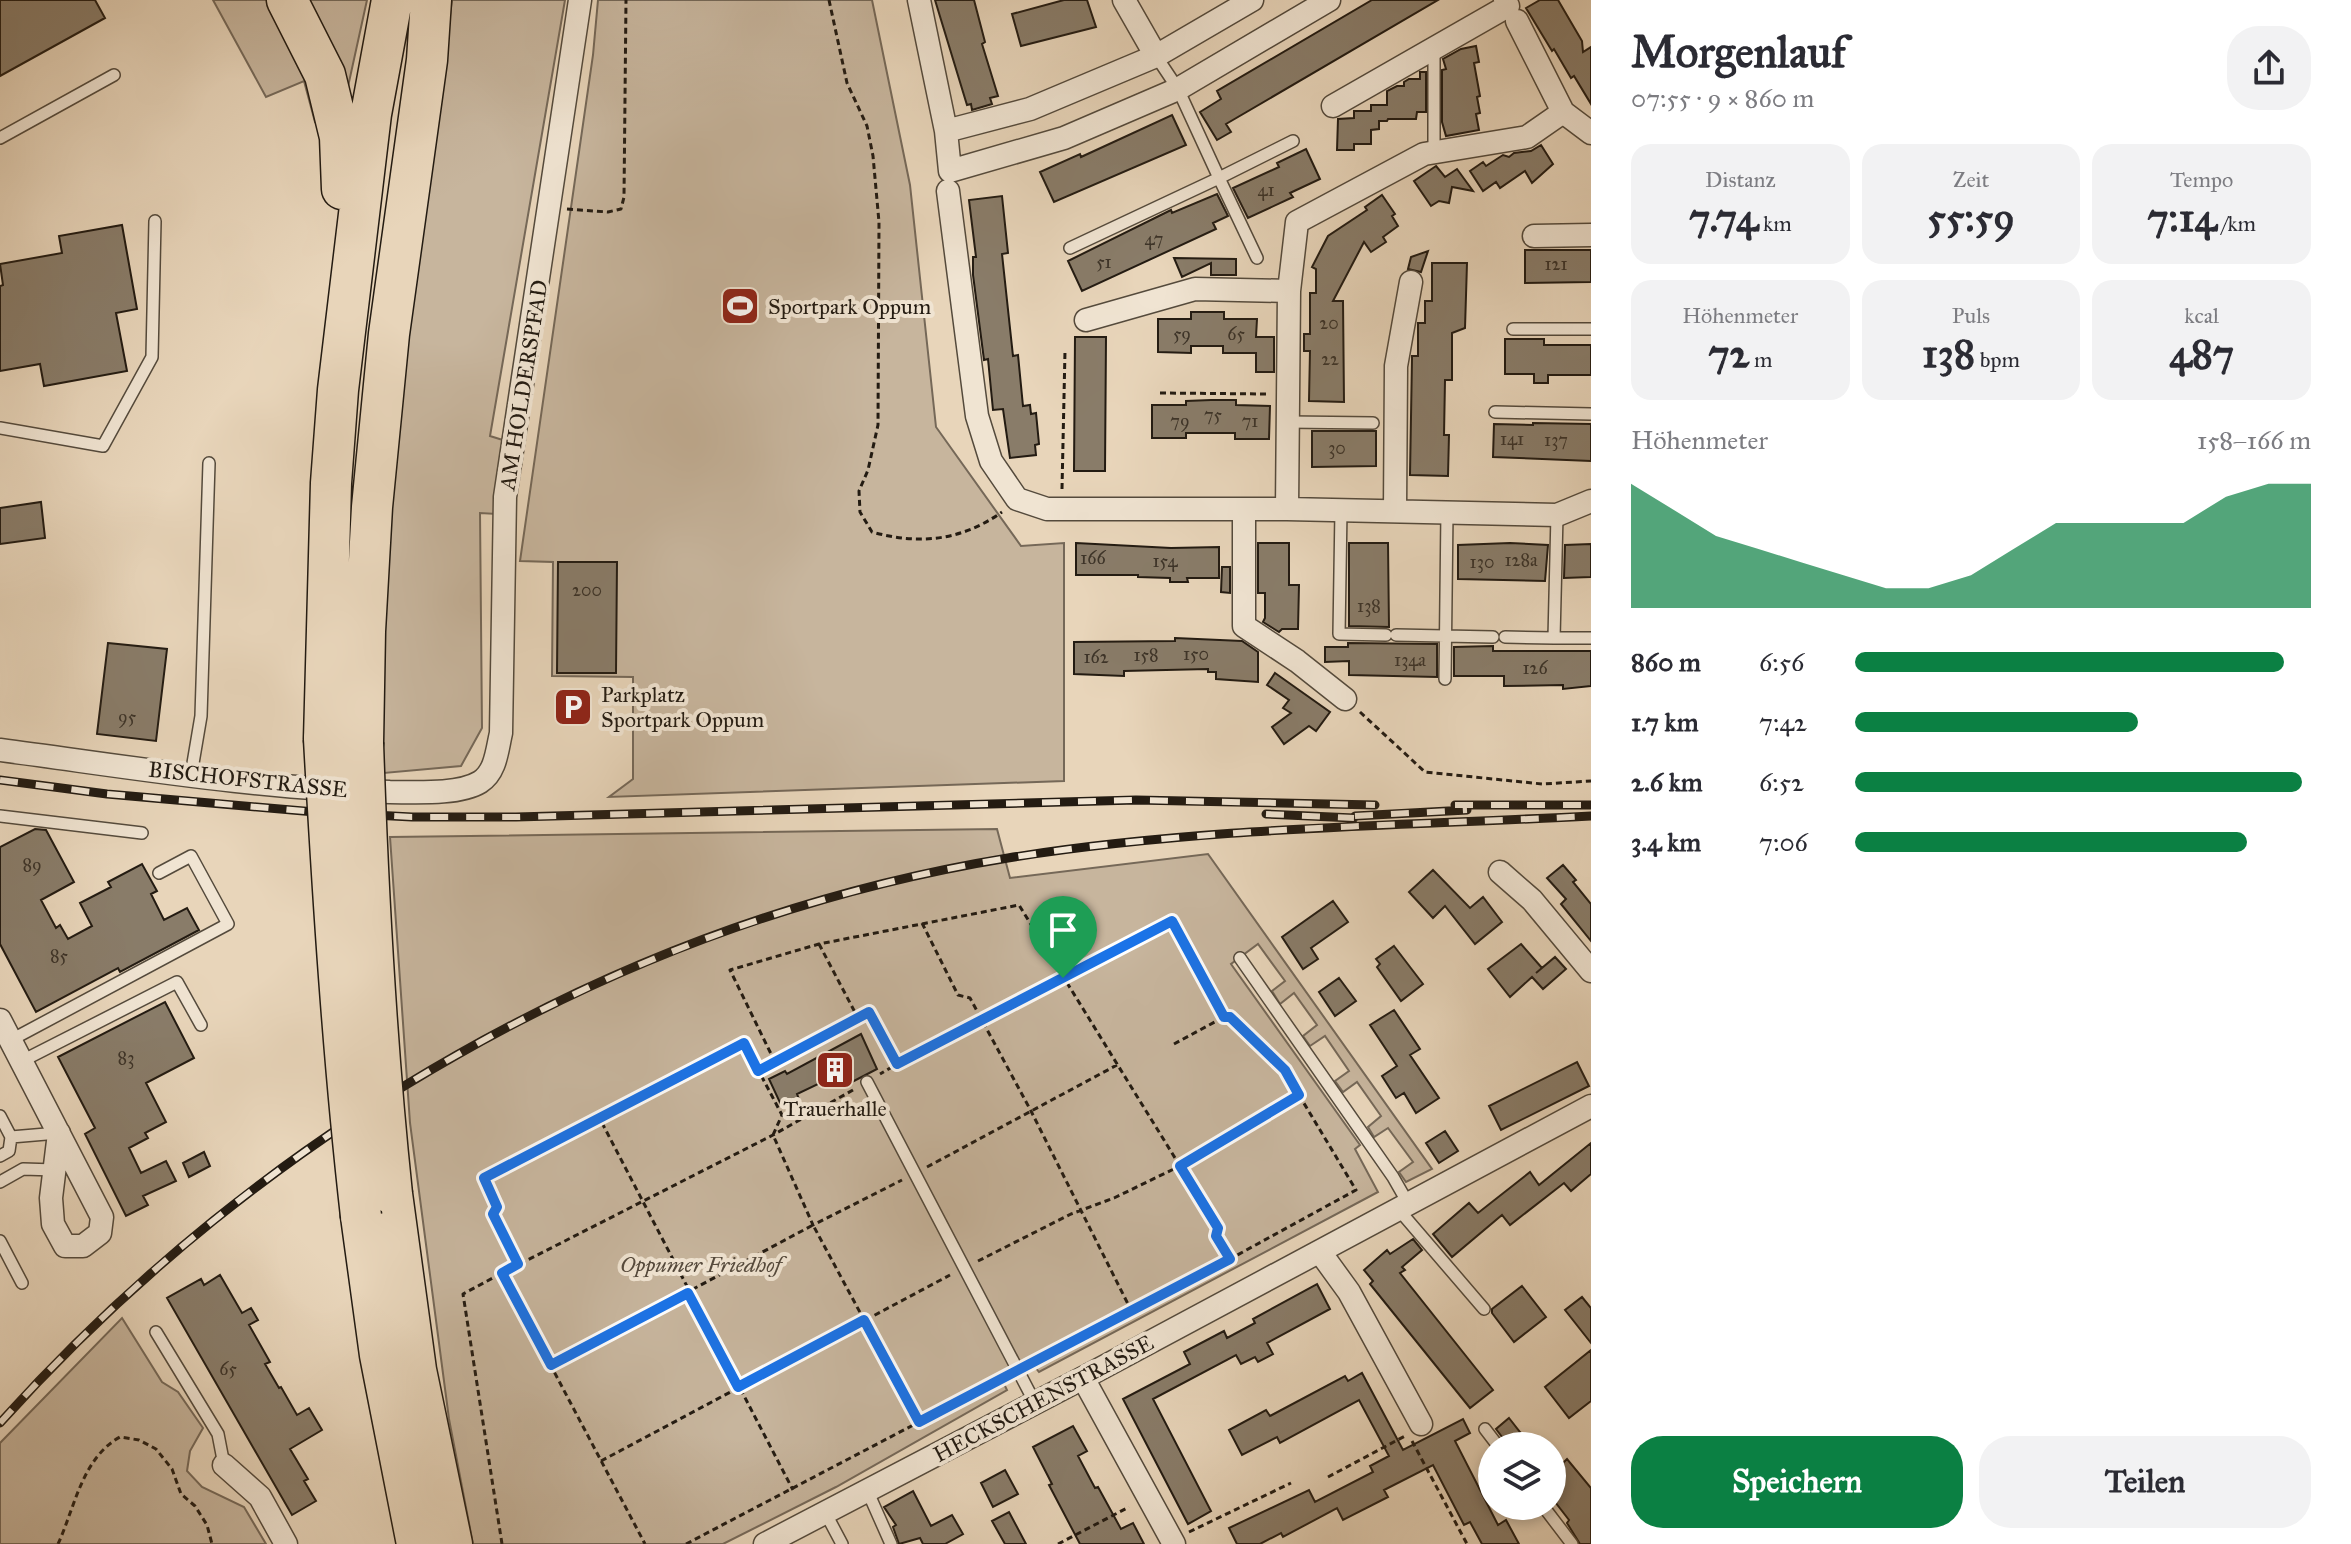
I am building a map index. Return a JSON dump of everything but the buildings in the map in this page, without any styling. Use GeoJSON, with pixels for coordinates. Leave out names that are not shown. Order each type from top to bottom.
{"type":"FeatureCollection","features":[{"type":"Feature","properties":{"kind":"highway"},"geometry":{"type":"LineString","coordinates":[[287,0],[325,75],[340,137],[343,196],[328,356],[338,390]]}},
{"type":"Feature","properties":{"kind":"highway"},"geometry":{"type":"LineString","coordinates":[[392,0],[371,114],[338,390],[329,526],[324,739],[347,1088],[416,1370],[452,1544]]}},
{"type":"Feature","properties":{"kind":"highway"},"geometry":{"type":"LineString","coordinates":[[417,1544],[380,1355],[377,1205],[380,1084],[369,934],[363,743],[365,631],[373,491],[389,334],[427,60],[431,0]]}},
{"type":"Feature","properties":{"kind":"highway"},"geometry":{"type":"LineString","coordinates":[[427,60],[443,0]]}},
{"type":"Feature","properties":{"kind":"street","name":"AM HOLDERSPFAD"},"geometry":{"type":"LineString","coordinates":[[492,771],[501,733],[505,497],[580,0]]}},
{"type":"Feature","properties":{"kind":"street"},"geometry":{"type":"LineString","coordinates":[[919,0],[946,131],[949,181],[977,416],[991,461],[1017,499],[1047,509],[1287,509],[1557,515],[1591,501]]}},
{"type":"Feature","properties":{"kind":"street"},"geometry":{"type":"LineString","coordinates":[[1124,0],[1156,56]]}},
{"type":"Feature","properties":{"kind":"street"},"geometry":{"type":"LineString","coordinates":[[946,131],[1030,109],[1156,56],[1252,0]]}},
{"type":"Feature","properties":{"kind":"street"},"geometry":{"type":"LineString","coordinates":[[949,181],[1064,138],[1178,89],[1329,0]]}},
{"type":"Feature","properties":{"kind":"street"},"geometry":{"type":"LineString","coordinates":[[1333,106],[1508,6],[1505,0]]}},
{"type":"Feature","properties":{"kind":"street"},"geometry":{"type":"LineString","coordinates":[[1517,21],[1563,112],[1591,133]]}},
{"type":"Feature","properties":{"kind":"street"},"geometry":{"type":"LineString","coordinates":[[1287,509],[1289,291],[1297,222],[1424,154],[1527,137],[1563,112]]}},
{"type":"Feature","properties":{"kind":"street"},"geometry":{"type":"LineString","coordinates":[[1534,236],[1591,235]]}},
{"type":"Feature","properties":{"kind":"street"},"geometry":{"type":"LineString","coordinates":[[1395,511],[1396,366],[1411,282]]}},
{"type":"Feature","properties":{"kind":"street"},"geometry":{"type":"LineString","coordinates":[[1086,320],[1195,289],[1289,291]]}},
{"type":"Feature","properties":{"kind":"street"},"geometry":{"type":"LineString","coordinates":[[1244,509],[1244,626],[1297,661],[1345,699]]}},
{"type":"Feature","properties":{"kind":"street","name":"BISCHOFSTRASSE"},"geometry":{"type":"LineString","coordinates":[[0,750],[191,775],[349,791],[417,792],[463,788],[480,782],[492,771]]}},
{"type":"Feature","properties":{"kind":"street"},"geometry":{"type":"LineString","coordinates":[[1500,872],[1532,900],[1591,971]]}},
{"type":"Feature","properties":{"kind":"street"},"geometry":{"type":"LineString","coordinates":[[0,1020],[22,1061],[59,1133],[102,1217],[100,1233],[83,1246],[65,1246],[53,1224],[51,1198],[59,1133]]}},
{"type":"Feature","properties":{"kind":"street","name":"HECKSCHENSTRASSE"},"geometry":{"type":"LineString","coordinates":[[765,1544],[789,1538],[825,1512],[1083,1378],[1591,1106]]}},
{"type":"Feature","properties":{"kind":"street"},"geometry":{"type":"LineString","coordinates":[[1320,1252],[1364,1317],[1421,1424]]}},
{"type":"Feature","properties":{"kind":"street"},"geometry":{"type":"LineString","coordinates":[[1083,1378],[1172,1542]]}},
{"type":"Feature","properties":{"kind":"street"},"geometry":{"type":"LineString","coordinates":[[224,1465],[260,1497],[286,1544]]}},
{"type":"Feature","properties":{"kind":"lane"},"geometry":{"type":"LineString","coordinates":[[1434,48],[1434,152]]}},
{"type":"Feature","properties":{"kind":"lane"},"geometry":{"type":"LineString","coordinates":[[1156,56],[1178,89],[1257,258]]}},
{"type":"Feature","properties":{"kind":"lane"},"geometry":{"type":"LineString","coordinates":[[0,138],[114,75]]}},
{"type":"Feature","properties":{"kind":"lane"},"geometry":{"type":"LineString","coordinates":[[1070,248],[1293,141]]}},
{"type":"Feature","properties":{"kind":"lane"},"geometry":{"type":"LineString","coordinates":[[0,428],[103,446],[152,357],[155,221]]}},
{"type":"Feature","properties":{"kind":"lane"},"geometry":{"type":"LineString","coordinates":[[1513,329],[1591,329]]}},
{"type":"Feature","properties":{"kind":"lane"},"geometry":{"type":"LineString","coordinates":[[1495,412],[1591,414]]}},
{"type":"Feature","properties":{"kind":"lane"},"geometry":{"type":"LineString","coordinates":[[1288,422],[1373,423]]}},
{"type":"Feature","properties":{"kind":"lane"},"geometry":{"type":"LineString","coordinates":[[191,775],[201,716],[209,463]]}},
{"type":"Feature","properties":{"kind":"lane"},"geometry":{"type":"LineString","coordinates":[[1341,510],[1339,634],[1591,638]]}},
{"type":"Feature","properties":{"kind":"lane"},"geometry":{"type":"LineString","coordinates":[[1445,679],[1447,512]]}},
{"type":"Feature","properties":{"kind":"lane"},"geometry":{"type":"LineString","coordinates":[[1554,638],[1557,515]]}},
{"type":"Feature","properties":{"kind":"lane"},"geometry":{"type":"LineString","coordinates":[[0,816],[142,833]]}},
{"type":"Feature","properties":{"kind":"lane"},"geometry":{"type":"LineString","coordinates":[[11,1040],[228,924],[191,856],[159,873]]}},
{"type":"Feature","properties":{"kind":"lane"},"geometry":{"type":"LineString","coordinates":[[1240,958],[1393,1177],[1404,1207],[1484,1309]]}},
{"type":"Feature","properties":{"kind":"lane"},"geometry":{"type":"LineString","coordinates":[[22,1061],[177,982],[201,1025]]}},
{"type":"Feature","properties":{"kind":"lane"},"geometry":{"type":"LineString","coordinates":[[867,1082],[1035,1403]]}},
{"type":"Feature","properties":{"kind":"lane"},"geometry":{"type":"LineString","coordinates":[[0,1116],[11,1137],[9,1151],[0,1156]]}},
{"type":"Feature","properties":{"kind":"lane"},"geometry":{"type":"LineString","coordinates":[[11,1137],[59,1133]]}},
{"type":"Feature","properties":{"kind":"lane"},"geometry":{"type":"LineString","coordinates":[[0,1182],[23,1169],[55,1170]]}},
{"type":"Feature","properties":{"kind":"lane"},"geometry":{"type":"LineString","coordinates":[[0,1241],[22,1283]]}},
{"type":"Feature","properties":{"kind":"lane"},"geometry":{"type":"LineString","coordinates":[[156,1332],[218,1434],[224,1465]]}},
{"type":"Feature","properties":{"kind":"lane"},"geometry":{"type":"LineString","coordinates":[[867,1490],[891,1544]]}},
{"type":"Feature","properties":{"kind":"lane"},"geometry":{"type":"LineString","coordinates":[[825,1512],[842,1544]]}},
{"type":"Feature","properties":{"kind":"lane"},"geometry":{"type":"LineString","coordinates":[[1554,1520],[1572,1544]]}},
{"type":"Feature","properties":{"kind":"path"},"geometry":{"type":"LineString","coordinates":[[550,207],[608,212],[621,209],[624,197],[626,0]]}},
{"type":"Feature","properties":{"kind":"path"},"geometry":{"type":"LineString","coordinates":[[829,0],[847,83],[867,126],[879,222],[878,425],[868,470],[859,491],[860,512],[872,532],[923,539],[957,536],[998,515],[1017,499]]}},
{"type":"Feature","properties":{"kind":"path"},"geometry":{"type":"LineString","coordinates":[[1062,509],[1065,351]]}},
{"type":"Feature","properties":{"kind":"path"},"geometry":{"type":"LineString","coordinates":[[1160,393],[1288,394]]}},
{"type":"Feature","properties":{"kind":"path"},"geometry":{"type":"LineString","coordinates":[[1345,699],[1425,772],[1542,784],[1591,781]]}},
{"type":"Feature","properties":{"kind":"path"},"geometry":{"type":"LineString","coordinates":[[775,1062],[730,970],[819,944],[1019,905],[1218,1228],[1216,1236],[1230,1259]]}},
{"type":"Feature","properties":{"kind":"path"},"geometry":{"type":"LineString","coordinates":[[502,1544],[463,1294],[773,1135],[897,1064],[1172,921],[1224,1017]]}},
{"type":"Feature","properties":{"kind":"path"},"geometry":{"type":"LineString","coordinates":[[922,923],[958,995],[970,998],[1132,1310]]}},
{"type":"Feature","properties":{"kind":"path"},"geometry":{"type":"LineString","coordinates":[[819,944],[858,1018]]}},
{"type":"Feature","properties":{"kind":"path"},"geometry":{"type":"LineString","coordinates":[[758,1071],[869,1012],[897,1064]]}},
{"type":"Feature","properties":{"kind":"path"},"geometry":{"type":"LineString","coordinates":[[686,1544],[1356,1190],[1285,1070],[1230,1017],[1224,1017],[1174,1044]]}},
{"type":"Feature","properties":{"kind":"path"},"geometry":{"type":"LineString","coordinates":[[518,1264],[493,1214],[497,1207],[484,1178],[744,1043],[782,1115],[773,1135],[813,1225],[919,1422]]}},
{"type":"Feature","properties":{"kind":"path"},"geometry":{"type":"LineString","coordinates":[[551,1365],[1117,1065]]}},
{"type":"Feature","properties":{"kind":"path"},"geometry":{"type":"LineString","coordinates":[[601,1461],[964,1268],[1180,1166],[1299,1095]]}},
{"type":"Feature","properties":{"kind":"path"},"geometry":{"type":"LineString","coordinates":[[600,1119],[793,1490]]}},
{"type":"Feature","properties":{"kind":"path"},"geometry":{"type":"LineString","coordinates":[[502,1273],[645,1544]]}},
{"type":"Feature","properties":{"kind":"path"},"geometry":{"type":"LineString","coordinates":[[1328,1477],[1409,1435],[1467,1544]]}},
{"type":"Feature","properties":{"kind":"path"},"geometry":{"type":"LineString","coordinates":[[58,1544],[97,1453],[120,1437],[139,1440],[156,1449],[172,1469],[181,1494],[195,1506],[207,1525],[212,1544]]}},
{"type":"Feature","properties":{"kind":"path"},"geometry":{"type":"LineString","coordinates":[[1172,1542],[1291,1483]]}},
{"type":"Feature","properties":{"kind":"path"},"geometry":{"type":"LineString","coordinates":[[1058,1544],[1147,1497]]}},
{"type":"Feature","properties":{"kind":"green space"},"geometry":{"type":"Polygon","coordinates":[[[213,0],[367,0],[342,114],[315,122],[304,81],[266,97],[213,0]]]}},
{"type":"Feature","properties":{"kind":"green space"},"geometry":{"type":"Polygon","coordinates":[[[452,0],[565,0],[490,436],[506,441],[497,514],[480,513],[482,728],[461,766],[384,773],[378,637],[398,417],[452,0]]]}},
{"type":"Feature","properties":{"kind":"green space","name":"Sportpark Oppum"},"geometry":{"type":"Polygon","coordinates":[[[598,0],[872,0],[910,185],[936,427],[1021,546],[1064,543],[1064,781],[609,797],[633,779],[633,677],[552,676],[553,562],[520,561],[593,55],[598,0]]]}},
{"type":"Feature","properties":{"kind":"green space","name":"Oppumer Friedhof"},"geometry":{"type":"Polygon","coordinates":[[[997,829],[1010,878],[1208,854],[1432,1169],[1406,1182],[1399,1172],[1413,1162],[1388,1128],[1374,1137],[1368,1127],[1381,1116],[1357,1082],[1343,1092],[1335,1081],[1349,1071],[1325,1036],[1310,1046],[1303,1036],[1317,1025],[1294,993],[1280,1004],[1272,991],[1285,981],[1258,944],[1231,964],[1360,1145],[1355,1149],[1378,1192],[1039,1372],[1035,1367],[1004,1384],[1007,1390],[836,1487],[723,1544],[473,1544],[449,1419],[410,1123],[390,837],[997,829]]]}},
{"type":"Feature","properties":{"kind":"green space"},"geometry":{"type":"Polygon","coordinates":[[[122,1318],[162,1382],[178,1392],[203,1428],[190,1451],[187,1471],[202,1487],[244,1507],[266,1544],[0,1544],[0,1443],[122,1318]]]}},
{"type":"Feature","properties":{"kind":"railway"},"geometry":{"type":"LineString","coordinates":[[0,780],[107,794],[412,817],[516,817],[1136,800],[1375,805]]}},
{"type":"Feature","properties":{"kind":"railway"},"geometry":{"type":"LineString","coordinates":[[1455,805],[1591,805]]}},
{"type":"Feature","properties":{"kind":"railway"},"geometry":{"type":"LineString","coordinates":[[1355,816],[1467,810]]}},
{"type":"Feature","properties":{"kind":"railway"},"geometry":{"type":"LineString","coordinates":[[1266,814],[1354,818]]}},
{"type":"Feature","properties":{"kind":"railway"},"geometry":{"type":"LineString","coordinates":[[0,1423],[102,1318],[213,1221],[332,1133],[457,1055],[588,988],[724,932],[864,888],[1008,858],[1080,848],[1299,829],[1591,816]]}},
{"type":"Feature","properties":{"kind":"place","name":"Sportpark Oppum"},"geometry":{"type":"Point","coordinates":[740,306]}},
{"type":"Feature","properties":{"kind":"place","name":"Parkplatz Sportpark Oppum"},"geometry":{"type":"Point","coordinates":[573,707]}},
{"type":"Feature","properties":{"kind":"place","name":"Trauerhalle"},"geometry":{"type":"Point","coordinates":[835,1070]}},
{"type":"Feature","properties":{"kind":"route"},"geometry":{"type":"LineString","coordinates":[[1172,921],[1224,1017],[1230,1017],[1285,1070],[1299,1095],[1180,1166],[1218,1228],[1216,1236],[1230,1259],[919,1422],[864,1320],[738,1387],[688,1293],[551,1365],[502,1273],[518,1264],[493,1214],[497,1207],[484,1178],[744,1043],[758,1071],[869,1012],[897,1064],[1063,978],[1172,921]]}}]}
